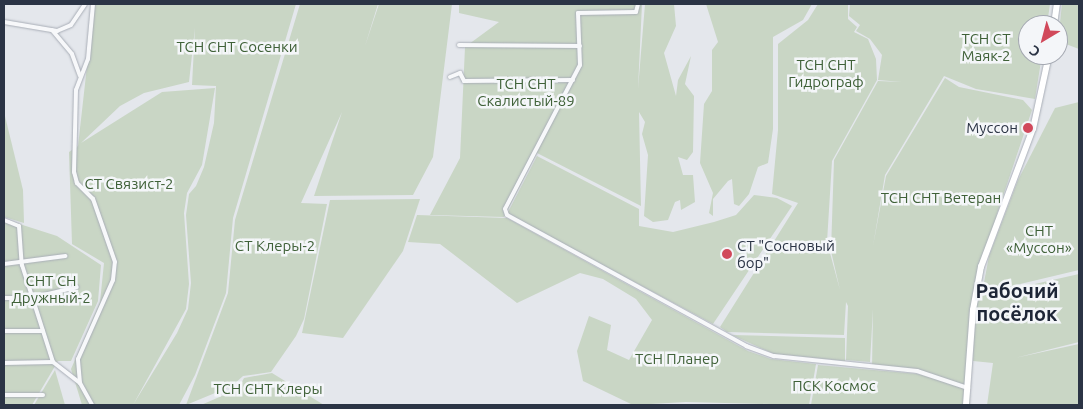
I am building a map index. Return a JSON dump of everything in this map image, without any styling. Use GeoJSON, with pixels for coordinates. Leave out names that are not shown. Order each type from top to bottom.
{"type":"FeatureCollection","features":[{"type":"Feature","properties":{"kind":"main road"},"geometry":{"type":"LineString","coordinates":[[966,405],[981,267],[1033,129],[1047,65]]}},
{"type":"Feature","properties":{"kind":"street"},"geometry":{"type":"LineString","coordinates":[[4,22],[51,30],[71,25],[85,4]]}},
{"type":"Feature","properties":{"kind":"street"},"geometry":{"type":"LineString","coordinates":[[80,383],[78,359],[106,296],[115,262],[93,199],[77,183],[74,172],[80,76],[88,59],[93,4]]}},
{"type":"Feature","properties":{"kind":"street"},"geometry":{"type":"LineString","coordinates":[[638,4],[636,12],[578,13],[580,65],[505,209],[507,216],[746,346],[774,356],[917,371],[968,388]]}},
{"type":"Feature","properties":{"kind":"street"},"geometry":{"type":"LineString","coordinates":[[51,30],[72,54],[80,76]]}},
{"type":"Feature","properties":{"kind":"street"},"geometry":{"type":"LineString","coordinates":[[459,45],[580,46]]}},
{"type":"Feature","properties":{"kind":"street"},"geometry":{"type":"LineString","coordinates":[[450,77],[460,74],[464,81],[573,80]]}},
{"type":"Feature","properties":{"kind":"street"},"geometry":{"type":"LineString","coordinates":[[4,220],[19,226],[22,264],[31,298],[53,362],[80,383],[92,405]]}},
{"type":"Feature","properties":{"kind":"street"},"geometry":{"type":"LineString","coordinates":[[4,264],[22,264],[65,256]]}},
{"type":"Feature","properties":{"kind":"street"},"geometry":{"type":"LineString","coordinates":[[4,298],[31,298],[77,287]]}},
{"type":"Feature","properties":{"kind":"street"},"geometry":{"type":"LineString","coordinates":[[4,331],[43,331]]}},
{"type":"Feature","properties":{"kind":"street"},"geometry":{"type":"LineString","coordinates":[[4,363],[53,362]]}},
{"type":"Feature","properties":{"kind":"street"},"geometry":{"type":"LineString","coordinates":[[4,395],[43,395]]}},
{"type":"Feature","properties":{"kind":"green space"},"geometry":{"type":"Polygon","coordinates":[[[94,4],[296,4],[233,218],[226,293],[195,375],[179,405],[133,405],[82,405],[71,369],[100,302],[104,263],[72,244],[69,152],[78,146],[94,4]],[[195,28],[189,82],[144,93],[120,106],[81,143],[162,92],[215,88],[202,165],[187,193],[184,213],[189,284],[186,309],[133,405],[177,333],[188,309],[191,283],[186,215],[189,194],[196,186],[204,167],[214,123],[216,86],[192,85],[195,28]]]}},
{"type":"Feature","properties":{"kind":"green space","name":"СТ Клеры-2"},"geometry":{"type":"Polygon","coordinates":[[[300,4],[378,4],[365,46],[379,4],[452,4],[433,157],[413,195],[314,196],[342,112],[301,203],[327,204],[304,319],[296,336],[271,372],[243,376],[232,386],[186,405],[228,293],[235,220],[300,4]]]}},
{"type":"Feature","properties":{"kind":"green space","name":"ТСН СНТ Скалистый-89"},"geometry":{"type":"Polygon","coordinates":[[[459,4],[642,4],[638,89],[645,4],[674,4],[676,26],[664,53],[676,96],[678,80],[691,56],[685,84],[694,96],[693,152],[687,160],[678,157],[683,175],[693,175],[695,202],[681,210],[680,200],[675,202],[668,220],[653,222],[644,216],[648,155],[642,134],[645,122],[639,112],[641,206],[537,153],[504,217],[430,215],[460,158],[465,47],[499,22],[459,13],[459,4]]]}},
{"type":"Feature","properties":{"kind":"green space"},"geometry":{"type":"Polygon","coordinates":[[[706,4],[812,4],[803,20],[773,37],[773,129],[768,163],[758,167],[749,194],[739,206],[734,204],[732,179],[728,181],[713,199],[713,216],[709,213],[713,193],[700,163],[704,104],[712,91],[712,50],[718,42],[706,4]]]}},
{"type":"Feature","properties":{"kind":"green space"},"geometry":{"type":"Polygon","coordinates":[[[818,4],[848,4],[848,19],[857,27],[854,32],[868,39],[876,59],[877,80],[832,161],[827,242],[840,290],[831,251],[834,160],[878,81],[902,82],[878,80],[882,55],[870,39],[856,31],[860,25],[849,16],[850,4],[1050,4],[1048,15],[1018,15],[1018,65],[1040,65],[1035,99],[976,89],[944,76],[885,175],[873,246],[886,176],[945,78],[959,87],[1023,100],[1032,110],[997,214],[975,306],[982,296],[1079,274],[1079,342],[1015,358],[1079,344],[1079,405],[987,405],[993,363],[973,361],[974,325],[970,388],[917,372],[872,368],[873,309],[870,362],[846,360],[848,306],[846,302],[844,335],[727,332],[720,327],[798,203],[772,194],[778,130],[778,44],[808,20],[818,4]]]}},
{"type":"Feature","properties":{"kind":"green space"},"geometry":{"type":"Polygon","coordinates":[[[1062,4],[1079,4],[1079,49],[1068,45],[1068,15],[1061,15],[1062,4]]]}},
{"type":"Feature","properties":{"kind":"green space","name":"СНТ «Муссон»"},"geometry":{"type":"Polygon","coordinates":[[[1079,102],[1079,270],[982,293],[989,256],[1018,180],[1055,108],[1079,102]]]}},
{"type":"Feature","properties":{"kind":"green space"},"geometry":{"type":"Polygon","coordinates":[[[4,112],[23,190],[24,223],[4,217],[4,112]]]}},
{"type":"Feature","properties":{"kind":"green space"},"geometry":{"type":"Polygon","coordinates":[[[537,156],[639,209],[639,226],[673,232],[714,222],[736,215],[754,195],[777,198],[792,206],[713,324],[507,214],[537,156]]]}},
{"type":"Feature","properties":{"kind":"green space"},"geometry":{"type":"Polygon","coordinates":[[[420,199],[403,251],[343,338],[302,333],[330,200],[420,199]]]}},
{"type":"Feature","properties":{"kind":"green space","name":"ТСН Планер"},"geometry":{"type":"Polygon","coordinates":[[[417,215],[507,218],[748,351],[771,359],[816,364],[809,405],[686,402],[633,405],[583,381],[577,351],[589,316],[611,325],[607,350],[629,360],[652,320],[636,299],[603,279],[580,273],[517,303],[440,244],[408,242],[417,215]]]}},
{"type":"Feature","properties":{"kind":"green space","name":"СНТ СН Дружный-2"},"geometry":{"type":"Polygon","coordinates":[[[4,219],[57,236],[101,265],[98,301],[71,361],[58,361],[32,405],[4,405],[4,219]]]}},
{"type":"Feature","properties":{"kind":"green space"},"geometry":{"type":"Polygon","coordinates":[[[732,335],[845,338],[845,361],[774,354],[732,335]]]}},
{"type":"Feature","properties":{"kind":"green space","name":"ПСК Космос"},"geometry":{"type":"Polygon","coordinates":[[[818,365],[918,374],[970,389],[970,405],[811,405],[818,365]]]}},
{"type":"Feature","properties":{"kind":"green space"},"geometry":{"type":"Polygon","coordinates":[[[55,370],[65,405],[34,405],[55,370]]]}},
{"type":"Feature","properties":{"kind":"green space","name":"ТСН СНТ Клеры"},"geometry":{"type":"Polygon","coordinates":[[[272,373],[324,405],[201,405],[238,389],[244,378],[272,373]]]}},
{"type":"Feature","properties":{"kind":"place","name":"Муссон"},"geometry":{"type":"Point","coordinates":[1028,128]}},
{"type":"Feature","properties":{"kind":"place","name":"СТ \"Сосновый бор\""},"geometry":{"type":"Point","coordinates":[727,254]}},
{"type":"Feature","properties":{"kind":"district","name":"Рабочий посёлок"},"geometry":{"type":"Point","coordinates":[1017,302]}},
{"type":"Feature","properties":{"kind":"park label","name":"ТСН СТ Маяк-2"},"geometry":{"type":"Point","coordinates":[986,46]}},
{"type":"Feature","properties":{"kind":"park label","name":"ТСН СНТ Сосенки"},"geometry":{"type":"Point","coordinates":[237,47]}},
{"type":"Feature","properties":{"kind":"park label","name":"ТСН СНТ Гидрограф"},"geometry":{"type":"Point","coordinates":[826,72]}},
{"type":"Feature","properties":{"kind":"park label","name":"СТ Связист-2"},"geometry":{"type":"Point","coordinates":[129,184]}},
{"type":"Feature","properties":{"kind":"park label","name":"ТСН СНТ Ветеран"},"geometry":{"type":"Point","coordinates":[941,198]}}]}
